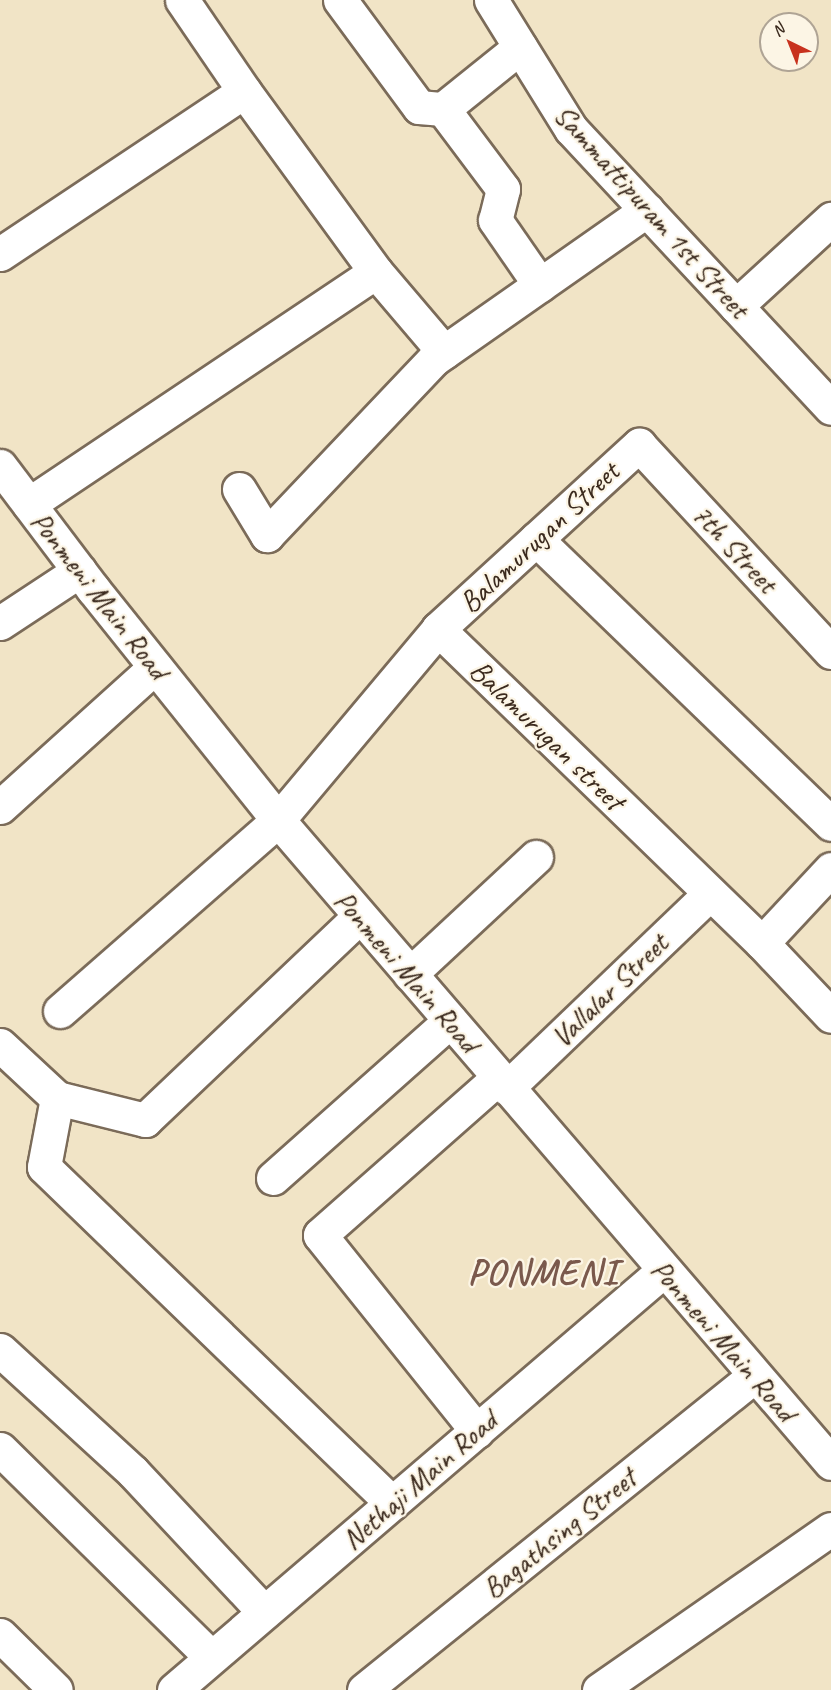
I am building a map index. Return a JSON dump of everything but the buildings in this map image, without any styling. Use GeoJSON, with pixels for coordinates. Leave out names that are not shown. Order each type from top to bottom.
{"type":"FeatureCollection","features":[{"type":"Feature","properties":{"kind":"street"},"geometry":{"type":"LineString","coordinates":[[182,0],[244,91],[376,272],[444,352]]}},
{"type":"Feature","properties":{"kind":"street"},"geometry":{"type":"LineString","coordinates":[[340,0],[418,107],[443,109],[520,47]]}},
{"type":"Feature","properties":{"kind":"street","name":"Sammattipuram 1st Street"},"geometry":{"type":"LineString","coordinates":[[491,0],[570,129],[831,408]]}},
{"type":"Feature","properties":{"kind":"street"},"geometry":{"type":"LineString","coordinates":[[0,254],[244,91]]}},
{"type":"Feature","properties":{"kind":"street"},"geometry":{"type":"LineString","coordinates":[[443,109],[503,189],[495,220],[540,285]]}},
{"type":"Feature","properties":{"kind":"street"},"geometry":{"type":"LineString","coordinates":[[239,489],[267,535],[434,359],[646,210]]}},
{"type":"Feature","properties":{"kind":"street"},"geometry":{"type":"LineString","coordinates":[[736,306],[831,219]]}},
{"type":"Feature","properties":{"kind":"street"},"geometry":{"type":"LineString","coordinates":[[29,504],[376,272]]}},
{"type":"Feature","properties":{"kind":"street","name":"Balamurugan Street"},"geometry":{"type":"LineString","coordinates":[[438,629],[639,445]]}},
{"type":"Feature","properties":{"kind":"street","name":"7th Street"},"geometry":{"type":"LineString","coordinates":[[639,445],[831,652]]}},
{"type":"Feature","properties":{"kind":"street","name":"Ponmeni Main Road"},"geometry":{"type":"LineString","coordinates":[[0,466],[79,571],[278,820],[831,1463]]}},
{"type":"Feature","properties":{"kind":"street"},"geometry":{"type":"LineString","coordinates":[[536,539],[831,824]]}},
{"type":"Feature","properties":{"kind":"street"},"geometry":{"type":"LineString","coordinates":[[0,623],[79,571]]}},
{"type":"Feature","properties":{"kind":"street","name":"Balamurugan street"},"geometry":{"type":"LineString","coordinates":[[60,1011],[278,820],[438,629],[762,943],[831,1016]]}},
{"type":"Feature","properties":{"kind":"street"},"geometry":{"type":"LineString","coordinates":[[0,807],[155,667]]}},
{"type":"Feature","properties":{"kind":"street"},"geometry":{"type":"LineString","coordinates":[[410,974],[536,857]]}},
{"type":"Feature","properties":{"kind":"street"},"geometry":{"type":"LineString","coordinates":[[762,943],[831,869]]}},
{"type":"Feature","properties":{"kind":"street","name":"Vallalar Street"},"geometry":{"type":"LineString","coordinates":[[477,1431],[320,1235],[503,1082],[710,893]]}},
{"type":"Feature","properties":{"kind":"street"},"geometry":{"type":"LineString","coordinates":[[0,1045],[57,1098],[145,1120],[360,916]]}},
{"type":"Feature","properties":{"kind":"street"},"geometry":{"type":"LineString","coordinates":[[273,1178],[450,1021]]}},
{"type":"Feature","properties":{"kind":"street"},"geometry":{"type":"LineString","coordinates":[[57,1098],[44,1167],[392,1503]]}},
{"type":"Feature","properties":{"kind":"street","name":"Nethaji Main Road"},"geometry":{"type":"LineString","coordinates":[[174,1690],[664,1270]]}},
{"type":"Feature","properties":{"kind":"street"},"geometry":{"type":"LineString","coordinates":[[0,1350],[134,1472],[264,1612]]}},
{"type":"Feature","properties":{"kind":"street","name":"Bagathsing Street"},"geometry":{"type":"LineString","coordinates":[[364,1690],[754,1376]]}},
{"type":"Feature","properties":{"kind":"street"},"geometry":{"type":"LineString","coordinates":[[0,1449],[211,1658]]}},
{"type":"Feature","properties":{"kind":"street"},"geometry":{"type":"LineString","coordinates":[[599,1690],[831,1529]]}},
{"type":"Feature","properties":{"kind":"street"},"geometry":{"type":"LineString","coordinates":[[0,1635],[56,1690]]}},
{"type":"Feature","properties":{"kind":"district","name":"PONMENI"},"geometry":{"type":"Point","coordinates":[543,1273]}}]}
